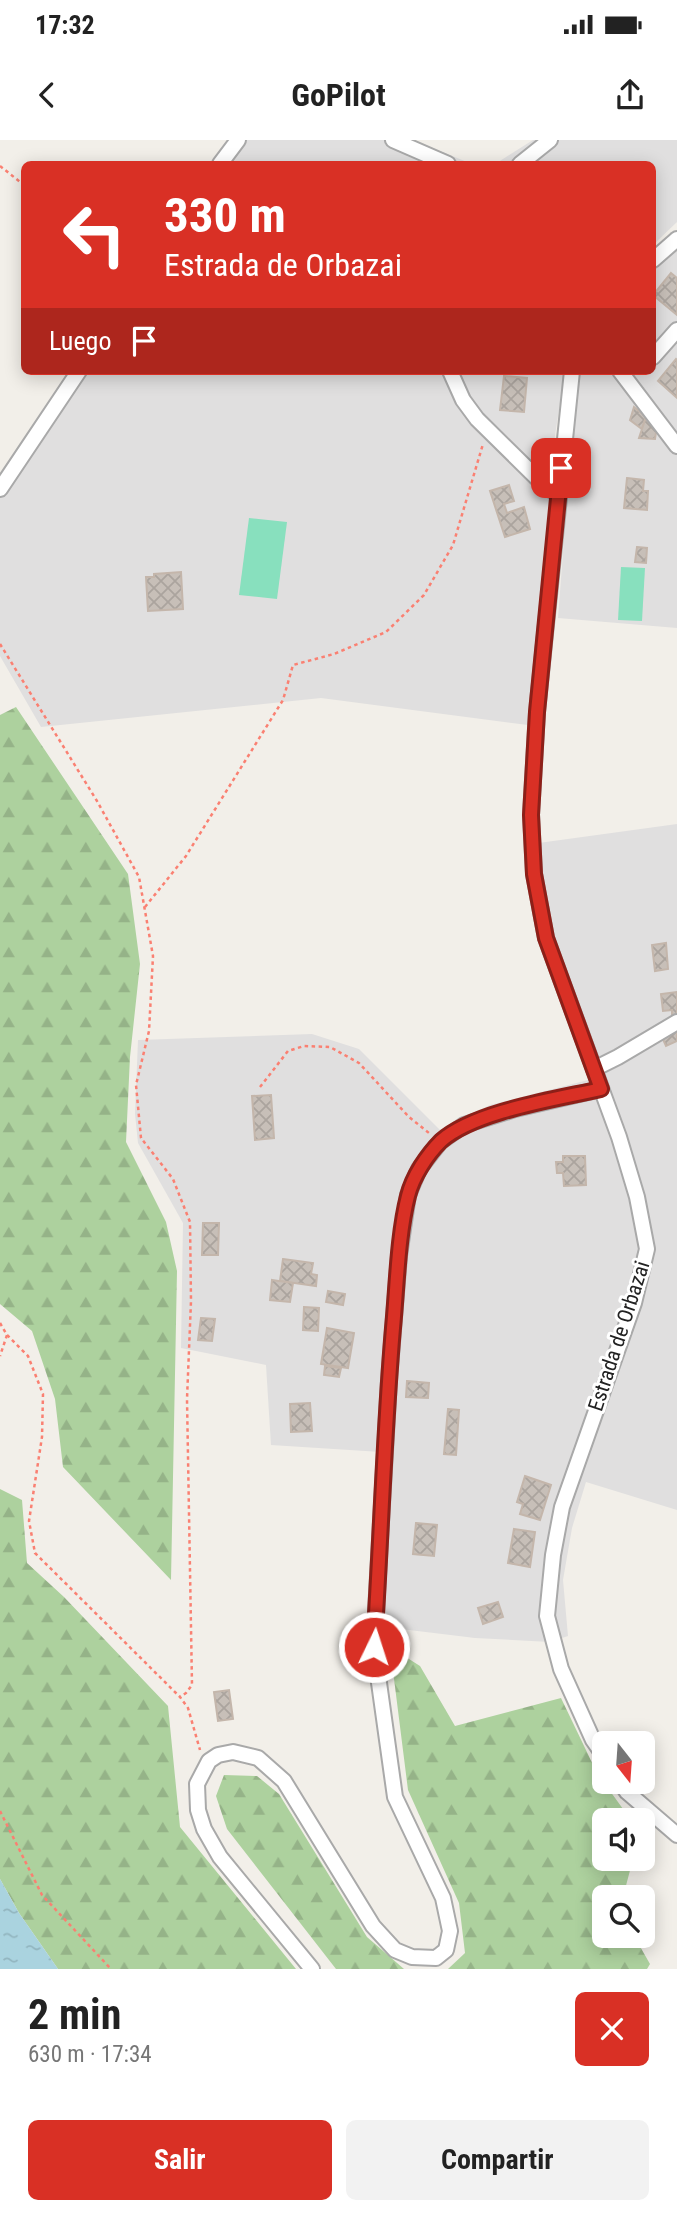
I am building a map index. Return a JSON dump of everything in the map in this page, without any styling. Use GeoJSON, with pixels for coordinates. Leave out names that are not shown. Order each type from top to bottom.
{"type":"FeatureCollection","features":[{"type":"Feature","properties":{"kind":"street"},"geometry":{"type":"LineString","coordinates":[[222,161],[238,140]]}},
{"type":"Feature","properties":{"kind":"street"},"geometry":{"type":"LineString","coordinates":[[393,140],[441,161]]}},
{"type":"Feature","properties":{"kind":"street"},"geometry":{"type":"LineString","coordinates":[[525,161],[550,140]]}},
{"type":"Feature","properties":{"kind":"street"},"geometry":{"type":"LineString","coordinates":[[656,257],[677,239]]}},
{"type":"Feature","properties":{"kind":"street"},"geometry":{"type":"LineString","coordinates":[[656,353],[677,330]]}},
{"type":"Feature","properties":{"kind":"street"},"geometry":{"type":"LineString","coordinates":[[0,489],[76,375]]}},
{"type":"Feature","properties":{"kind":"street"},"geometry":{"type":"LineString","coordinates":[[452,375],[463,400],[488,430],[546,487],[558,494]]}},
{"type":"Feature","properties":{"kind":"street","name":"Estrada de Orbazai"},"geometry":{"type":"LineString","coordinates":[[572,375],[537,712],[531,815],[534,874],[546,938],[637,1197],[647,1249],[634,1303],[562,1507],[553,1555],[547,1616],[561,1669],[592,1738]]}},
{"type":"Feature","properties":{"kind":"street"},"geometry":{"type":"LineString","coordinates":[[629,375],[677,446]]}},
{"type":"Feature","properties":{"kind":"street"},"geometry":{"type":"LineString","coordinates":[[594,1069],[618,1058],[677,1022]]}},
{"type":"Feature","properties":{"kind":"street"},"geometry":{"type":"LineString","coordinates":[[312,1969],[220,1857],[204,1829],[198,1810],[197,1784],[209,1761],[218,1755],[233,1752],[258,1758],[284,1781],[373,1926],[395,1950],[412,1957],[436,1958],[446,1950],[450,1931],[443,1898],[395,1797],[374,1647],[388,1380],[399,1256],[408,1195],[419,1170],[440,1142],[464,1125],[516,1109],[601,1089]]}},
{"type":"Feature","properties":{"kind":"street"},"geometry":{"type":"LineString","coordinates":[[629,1794],[677,1835]]}},
{"type":"Feature","properties":{"kind":"path"},"geometry":{"type":"LineString","coordinates":[[0,166],[21,183]]}},
{"type":"Feature","properties":{"kind":"path"},"geometry":{"type":"LineString","coordinates":[[145,908],[186,856],[283,700],[293,665],[334,654],[386,632],[424,595],[453,545],[488,430]]}},
{"type":"Feature","properties":{"kind":"path"},"geometry":{"type":"LineString","coordinates":[[0,644],[97,801],[139,877],[145,908],[153,956],[149,1031],[136,1085],[141,1138],[173,1179],[190,1222],[191,1301],[187,1399],[192,1685],[187,1693],[180,1697]]}},
{"type":"Feature","properties":{"kind":"path"},"geometry":{"type":"LineString","coordinates":[[260,1087],[288,1051],[304,1046],[330,1047],[359,1063],[409,1117],[440,1142]]}},
{"type":"Feature","properties":{"kind":"path"},"geometry":{"type":"LineString","coordinates":[[0,1323],[7,1335],[28,1356],[43,1394],[43,1437],[29,1521],[35,1553],[180,1697],[188,1708],[198,1746],[209,1761]]}},
{"type":"Feature","properties":{"kind":"path"},"geometry":{"type":"LineString","coordinates":[[0,1356],[7,1335]]}},
{"type":"Feature","properties":{"kind":"path"},"geometry":{"type":"LineString","coordinates":[[0,1811],[42,1895],[111,1969]]}},
{"type":"Feature","properties":{"kind":"shaded area"},"geometry":{"type":"Polygon","coordinates":[[[229,140],[413,140],[465,161],[214,161],[229,140]]]}},
{"type":"Feature","properties":{"kind":"shaded area"},"geometry":{"type":"Polygon","coordinates":[[[533,140],[677,140],[677,222],[656,242],[656,161],[500,161],[533,140]]]}},
{"type":"Feature","properties":{"kind":"shaded area"},"geometry":{"type":"Polygon","coordinates":[[[677,249],[677,628],[558,618],[576,381],[578,375],[656,375],[656,266],[677,249]]]}},
{"type":"Feature","properties":{"kind":"shaded area"},"geometry":{"type":"Polygon","coordinates":[[[66,375],[564,375],[554,442],[528,725],[321,698],[41,727],[0,656],[0,476],[66,375]]]}},
{"type":"Feature","properties":{"kind":"shaded area"},"geometry":{"type":"Polygon","coordinates":[[[677,824],[677,1510],[586,1482],[572,1528],[563,1580],[568,1636],[550,1642],[475,1638],[368,1625],[381,1452],[271,1445],[266,1365],[181,1348],[183,1223],[138,1143],[135,1114],[138,1040],[312,1034],[359,1049],[440,1130],[490,1105],[592,1079],[533,916],[524,845],[677,824]]]}},
{"type":"Feature","properties":{"kind":"green space"},"geometry":{"type":"Polygon","coordinates":[[[249,518],[287,522],[277,599],[239,595],[249,518]]]}},
{"type":"Feature","properties":{"kind":"green space"},"geometry":{"type":"Polygon","coordinates":[[[621,567],[645,568],[642,621],[618,620],[621,567]]]}},
{"type":"Feature","properties":{"kind":"green space"},"geometry":{"type":"Polygon","coordinates":[[[16,707],[128,874],[140,964],[130,1057],[126,1142],[166,1222],[177,1271],[171,1580],[63,1467],[55,1399],[32,1331],[0,1304],[0,715],[16,707]]]}},
{"type":"Feature","properties":{"kind":"green space"},"geometry":{"type":"Polygon","coordinates":[[[0,1489],[22,1500],[27,1563],[64,1597],[168,1706],[180,1827],[296,1969],[58,1969],[19,1913],[0,1879],[0,1489]]]}},
{"type":"Feature","properties":{"kind":"green space"},"geometry":{"type":"Polygon","coordinates":[[[390,1647],[420,1666],[455,1726],[561,1698],[592,1763],[592,1794],[612,1794],[622,1808],[592,1808],[592,1871],[630,1871],[626,1885],[592,1885],[592,1948],[641,1948],[650,1964],[647,1969],[448,1969],[465,1953],[459,1903],[408,1790],[390,1647]]]}},
{"type":"Feature","properties":{"kind":"green space"},"geometry":{"type":"Polygon","coordinates":[[[224,1775],[257,1776],[279,1794],[367,1937],[404,1969],[336,1969],[227,1829],[216,1796],[224,1775]]]}},
{"type":"Feature","properties":{"kind":"water"},"geometry":{"type":"Polygon","coordinates":[[[0,1879],[19,1913],[58,1969],[0,1969],[0,1879]]]}},
{"type":"Feature","properties":{"kind":"building"},"geometry":{"type":"Polygon","coordinates":[[[671,273],[677,278],[677,315],[656,298],[656,291],[671,273]]]}},
{"type":"Feature","properties":{"kind":"building"},"geometry":{"type":"Polygon","coordinates":[[[677,360],[677,398],[658,381],[677,360]]]}},
{"type":"Feature","properties":{"kind":"building"},"geometry":{"type":"Polygon","coordinates":[[[504,376],[527,378],[524,412],[500,410],[504,376]]]}},
{"type":"Feature","properties":{"kind":"building"},"geometry":{"type":"Polygon","coordinates":[[[634,407],[646,417],[642,429],[630,420],[634,407]]]}},
{"type":"Feature","properties":{"kind":"building"},"geometry":{"type":"Polygon","coordinates":[[[646,417],[657,426],[655,439],[639,438],[646,417]]]}},
{"type":"Feature","properties":{"kind":"building"},"geometry":{"type":"Polygon","coordinates":[[[627,478],[644,480],[643,491],[648,491],[647,510],[624,508],[627,478]]]}},
{"type":"Feature","properties":{"kind":"building"},"geometry":{"type":"Polygon","coordinates":[[[509,485],[514,501],[504,504],[507,513],[524,507],[530,529],[505,537],[490,491],[509,485]]]}},
{"type":"Feature","properties":{"kind":"building"},"geometry":{"type":"Polygon","coordinates":[[[637,547],[647,548],[646,563],[635,562],[637,547]]]}},
{"type":"Feature","properties":{"kind":"building"},"geometry":{"type":"Polygon","coordinates":[[[181,572],[183,609],[148,611],[146,577],[181,572]]]}},
{"type":"Feature","properties":{"kind":"building"},"geometry":{"type":"Polygon","coordinates":[[[666,943],[668,969],[655,971],[652,945],[666,943]]]}},
{"type":"Feature","properties":{"kind":"building"},"geometry":{"type":"Polygon","coordinates":[[[677,992],[677,1016],[672,1016],[672,1010],[663,1011],[661,994],[677,992]]]}},
{"type":"Feature","properties":{"kind":"building"},"geometry":{"type":"Polygon","coordinates":[[[677,1027],[677,1041],[666,1046],[661,1035],[677,1027]]]}},
{"type":"Feature","properties":{"kind":"building"},"geometry":{"type":"Polygon","coordinates":[[[271,1095],[274,1138],[255,1140],[252,1096],[271,1095]]]}},
{"type":"Feature","properties":{"kind":"building"},"geometry":{"type":"Polygon","coordinates":[[[563,1156],[585,1156],[586,1185],[564,1186],[563,1173],[557,1173],[556,1162],[563,1162],[563,1156]]]}},
{"type":"Feature","properties":{"kind":"building"},"geometry":{"type":"Polygon","coordinates":[[[203,1223],[219,1223],[218,1255],[202,1255],[203,1223]]]}},
{"type":"Feature","properties":{"kind":"building"},"geometry":{"type":"Polygon","coordinates":[[[283,1259],[313,1263],[311,1274],[317,1275],[316,1286],[280,1281],[283,1259]]]}},
{"type":"Feature","properties":{"kind":"building"},"geometry":{"type":"Polygon","coordinates":[[[272,1280],[293,1283],[290,1302],[270,1300],[272,1280]]]}},
{"type":"Feature","properties":{"kind":"building"},"geometry":{"type":"Polygon","coordinates":[[[328,1291],[345,1294],[343,1305],[326,1302],[328,1291]]]}},
{"type":"Feature","properties":{"kind":"building"},"geometry":{"type":"Polygon","coordinates":[[[304,1307],[319,1308],[318,1331],[303,1330],[304,1307]]]}},
{"type":"Feature","properties":{"kind":"building"},"geometry":{"type":"Polygon","coordinates":[[[201,1318],[215,1319],[212,1341],[198,1340],[201,1318]]]}},
{"type":"Feature","properties":{"kind":"building"},"geometry":{"type":"Polygon","coordinates":[[[327,1328],[354,1333],[348,1368],[321,1364],[327,1328]]]}},
{"type":"Feature","properties":{"kind":"building"},"geometry":{"type":"Polygon","coordinates":[[[325,1366],[341,1368],[339,1377],[324,1375],[325,1366]]]}},
{"type":"Feature","properties":{"kind":"building"},"geometry":{"type":"Polygon","coordinates":[[[407,1381],[429,1383],[428,1398],[406,1397],[407,1381]]]}},
{"type":"Feature","properties":{"kind":"building"},"geometry":{"type":"Polygon","coordinates":[[[310,1403],[312,1431],[291,1432],[290,1404],[310,1403]]]}},
{"type":"Feature","properties":{"kind":"building"},"geometry":{"type":"Polygon","coordinates":[[[448,1409],[459,1410],[456,1455],[444,1454],[448,1409]]]}},
{"type":"Feature","properties":{"kind":"building"},"geometry":{"type":"Polygon","coordinates":[[[525,1476],[551,1485],[540,1520],[520,1514],[523,1504],[517,1502],[525,1476]]]}},
{"type":"Feature","properties":{"kind":"building"},"geometry":{"type":"Polygon","coordinates":[[[416,1523],[437,1525],[434,1556],[413,1554],[416,1523]]]}},
{"type":"Feature","properties":{"kind":"building"},"geometry":{"type":"Polygon","coordinates":[[[514,1529],[535,1532],[530,1567],[508,1563],[514,1529]]]}},
{"type":"Feature","properties":{"kind":"building"},"geometry":{"type":"Polygon","coordinates":[[[498,1602],[503,1617],[483,1624],[478,1608],[498,1602]]]}},
{"type":"Feature","properties":{"kind":"building"},"geometry":{"type":"Polygon","coordinates":[[[229,1690],[233,1719],[218,1721],[214,1692],[229,1690]]]}},
{"type":"Feature","properties":{"kind":"route"},"geometry":{"type":"LineString","coordinates":[[374,1647],[388,1380],[399,1256],[408,1195],[419,1170],[440,1142],[464,1125],[516,1109],[601,1089],[546,938],[534,874],[531,815],[537,712],[561,468]]}}]}
